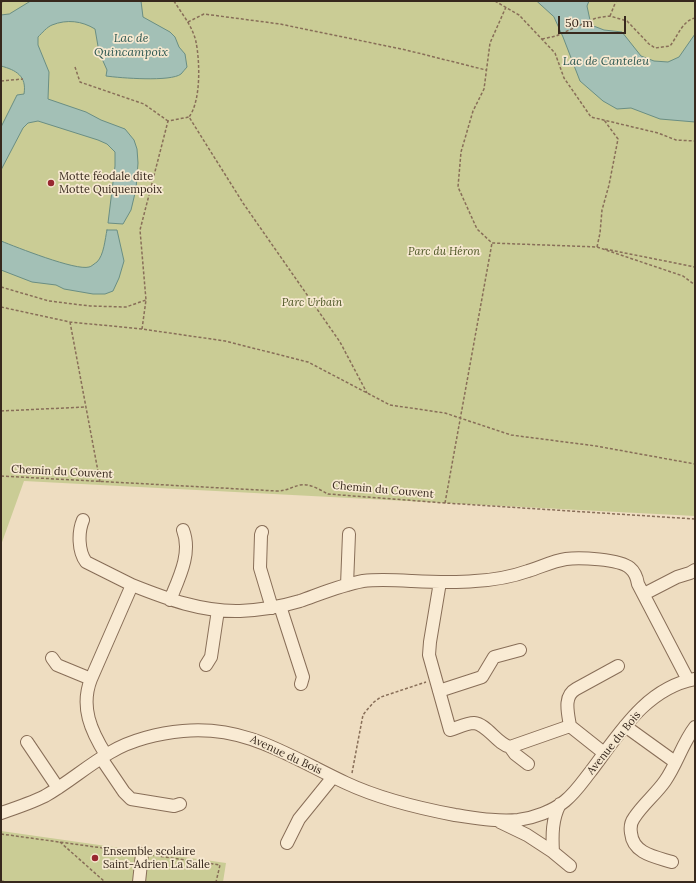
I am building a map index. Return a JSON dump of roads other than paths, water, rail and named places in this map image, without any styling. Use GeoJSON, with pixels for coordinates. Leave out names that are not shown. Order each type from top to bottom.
{"type":"FeatureCollection","features":[{"type":"Feature","properties":{"kind":"street"},"geometry":{"type":"LineString","coordinates":[[83,520],[81,524],[80,548],[82,556],[86,562],[132,585],[170,600],[188,605],[218,610],[239,611],[276,607],[364,581],[476,581],[506,577],[565,559],[579,558],[608,561],[641,589],[691,680]]}},
{"type":"Feature","properties":{"kind":"street"},"geometry":{"type":"LineString","coordinates":[[170,600],[184,562],[185,535],[183,530]]}},
{"type":"Feature","properties":{"kind":"street"},"geometry":{"type":"LineString","coordinates":[[262,532],[260,568],[303,677],[301,684]]}},
{"type":"Feature","properties":{"kind":"street"},"geometry":{"type":"LineString","coordinates":[[347,585],[349,534]]}},
{"type":"Feature","properties":{"kind":"street"},"geometry":{"type":"LineString","coordinates":[[641,589],[695,570]]}},
{"type":"Feature","properties":{"kind":"street"},"geometry":{"type":"LineString","coordinates":[[440,582],[429,649],[430,660],[450,730],[471,724],[478,724],[504,745],[510,747],[515,754],[528,764]]}},
{"type":"Feature","properties":{"kind":"street"},"geometry":{"type":"LineString","coordinates":[[132,585],[91,679],[87,697],[88,717],[92,732],[124,792],[132,799],[174,806],[180,804]]}},
{"type":"Feature","properties":{"kind":"street"},"geometry":{"type":"LineString","coordinates":[[206,665],[211,657],[218,610]]}},
{"type":"Feature","properties":{"kind":"street"},"geometry":{"type":"LineString","coordinates":[[439,691],[482,677],[494,657],[520,650]]}},
{"type":"Feature","properties":{"kind":"street"},"geometry":{"type":"LineString","coordinates":[[52,658],[57,664],[91,679]]}},
{"type":"Feature","properties":{"kind":"street"},"geometry":{"type":"LineString","coordinates":[[604,753],[570,726],[568,701],[570,693],[576,688],[618,666]]}},
{"type":"Feature","properties":{"kind":"street","name":"Avenue du Bois"},"geometry":{"type":"LineString","coordinates":[[1,813],[46,796],[124,745],[164,734],[192,730],[217,731],[248,737],[371,794],[424,809],[498,821],[526,819],[560,804],[576,791],[633,716],[651,700],[676,685],[691,680]]}},
{"type":"Feature","properties":{"kind":"street"},"geometry":{"type":"LineString","coordinates":[[510,747],[570,726]]}},
{"type":"Feature","properties":{"kind":"street"},"geometry":{"type":"LineString","coordinates":[[625,726],[675,762]]}},
{"type":"Feature","properties":{"kind":"street"},"geometry":{"type":"LineString","coordinates":[[672,862],[651,856],[641,851],[633,842],[630,830],[633,819],[661,786],[688,736],[695,727]]}},
{"type":"Feature","properties":{"kind":"street"},"geometry":{"type":"LineString","coordinates":[[28,742],[58,788]]}},
{"type":"Feature","properties":{"kind":"street","name":"Avenue du Bois"},"geometry":{"type":"LineString","coordinates":[[287,843],[299,819],[333,777]]}},
{"type":"Feature","properties":{"kind":"street"},"geometry":{"type":"LineString","coordinates":[[553,852],[552,830],[560,804]]}},
{"type":"Feature","properties":{"kind":"street","name":"Avenue du Bois"},"geometry":{"type":"LineString","coordinates":[[498,821],[527,835],[553,852],[570,866]]}},
{"type":"Feature","properties":{"kind":"street"},"geometry":{"type":"LineString","coordinates":[[139,882],[142,854]]}},
{"type":"Feature","properties":{"kind":"water","name":"Lac de Quincampoix"},"geometry":{"type":"Polygon","coordinates":[[[31,1],[141,1],[143,17],[170,32],[175,37],[179,47],[185,54],[187,67],[181,74],[175,76],[157,79],[113,77],[106,76],[107,70],[99,52],[95,29],[90,26],[74,22],[58,23],[48,27],[38,37],[38,45],[49,72],[48,99],[86,112],[101,120],[125,129],[134,140],[137,149],[138,163],[136,189],[131,210],[123,224],[108,223],[115,166],[115,152],[107,144],[98,140],[38,121],[28,123],[23,128],[1,170],[1,127],[17,95],[24,94],[24,83],[22,78],[16,72],[1,66],[1,15],[9,14],[31,1]]]}},
{"type":"Feature","properties":{"kind":"water","name":"Lac de Canteleu"},"geometry":{"type":"Polygon","coordinates":[[[537,1],[589,1],[587,6],[591,25],[604,30],[622,32],[641,56],[654,61],[668,62],[679,57],[695,34],[695,122],[660,119],[631,108],[617,109],[603,101],[580,81],[554,17],[537,1]]]}},
{"type":"Feature","properties":{"kind":"water"},"geometry":{"type":"Polygon","coordinates":[[[107,230],[117,230],[124,261],[113,291],[105,294],[93,294],[64,289],[56,285],[32,282],[1,270],[1,241],[59,262],[82,267],[90,267],[97,262],[101,255],[107,230]]]}},
{"type":"Feature","properties":{"kind":"place","name":"Motte féodale dite Motte Quiquempoix"},"geometry":{"type":"Point","coordinates":[51,183]}},
{"type":"Feature","properties":{"kind":"place","name":"Ensemble scolaire Saint-Adrien La Salle"},"geometry":{"type":"Point","coordinates":[95,858]}},
{"type":"Feature","properties":{"kind":"park label","name":"Parc du Héron"},"geometry":{"type":"Point","coordinates":[444,252]}},
{"type":"Feature","properties":{"kind":"park label","name":"Parc Urbain"},"geometry":{"type":"Point","coordinates":[312,303]}}]}
